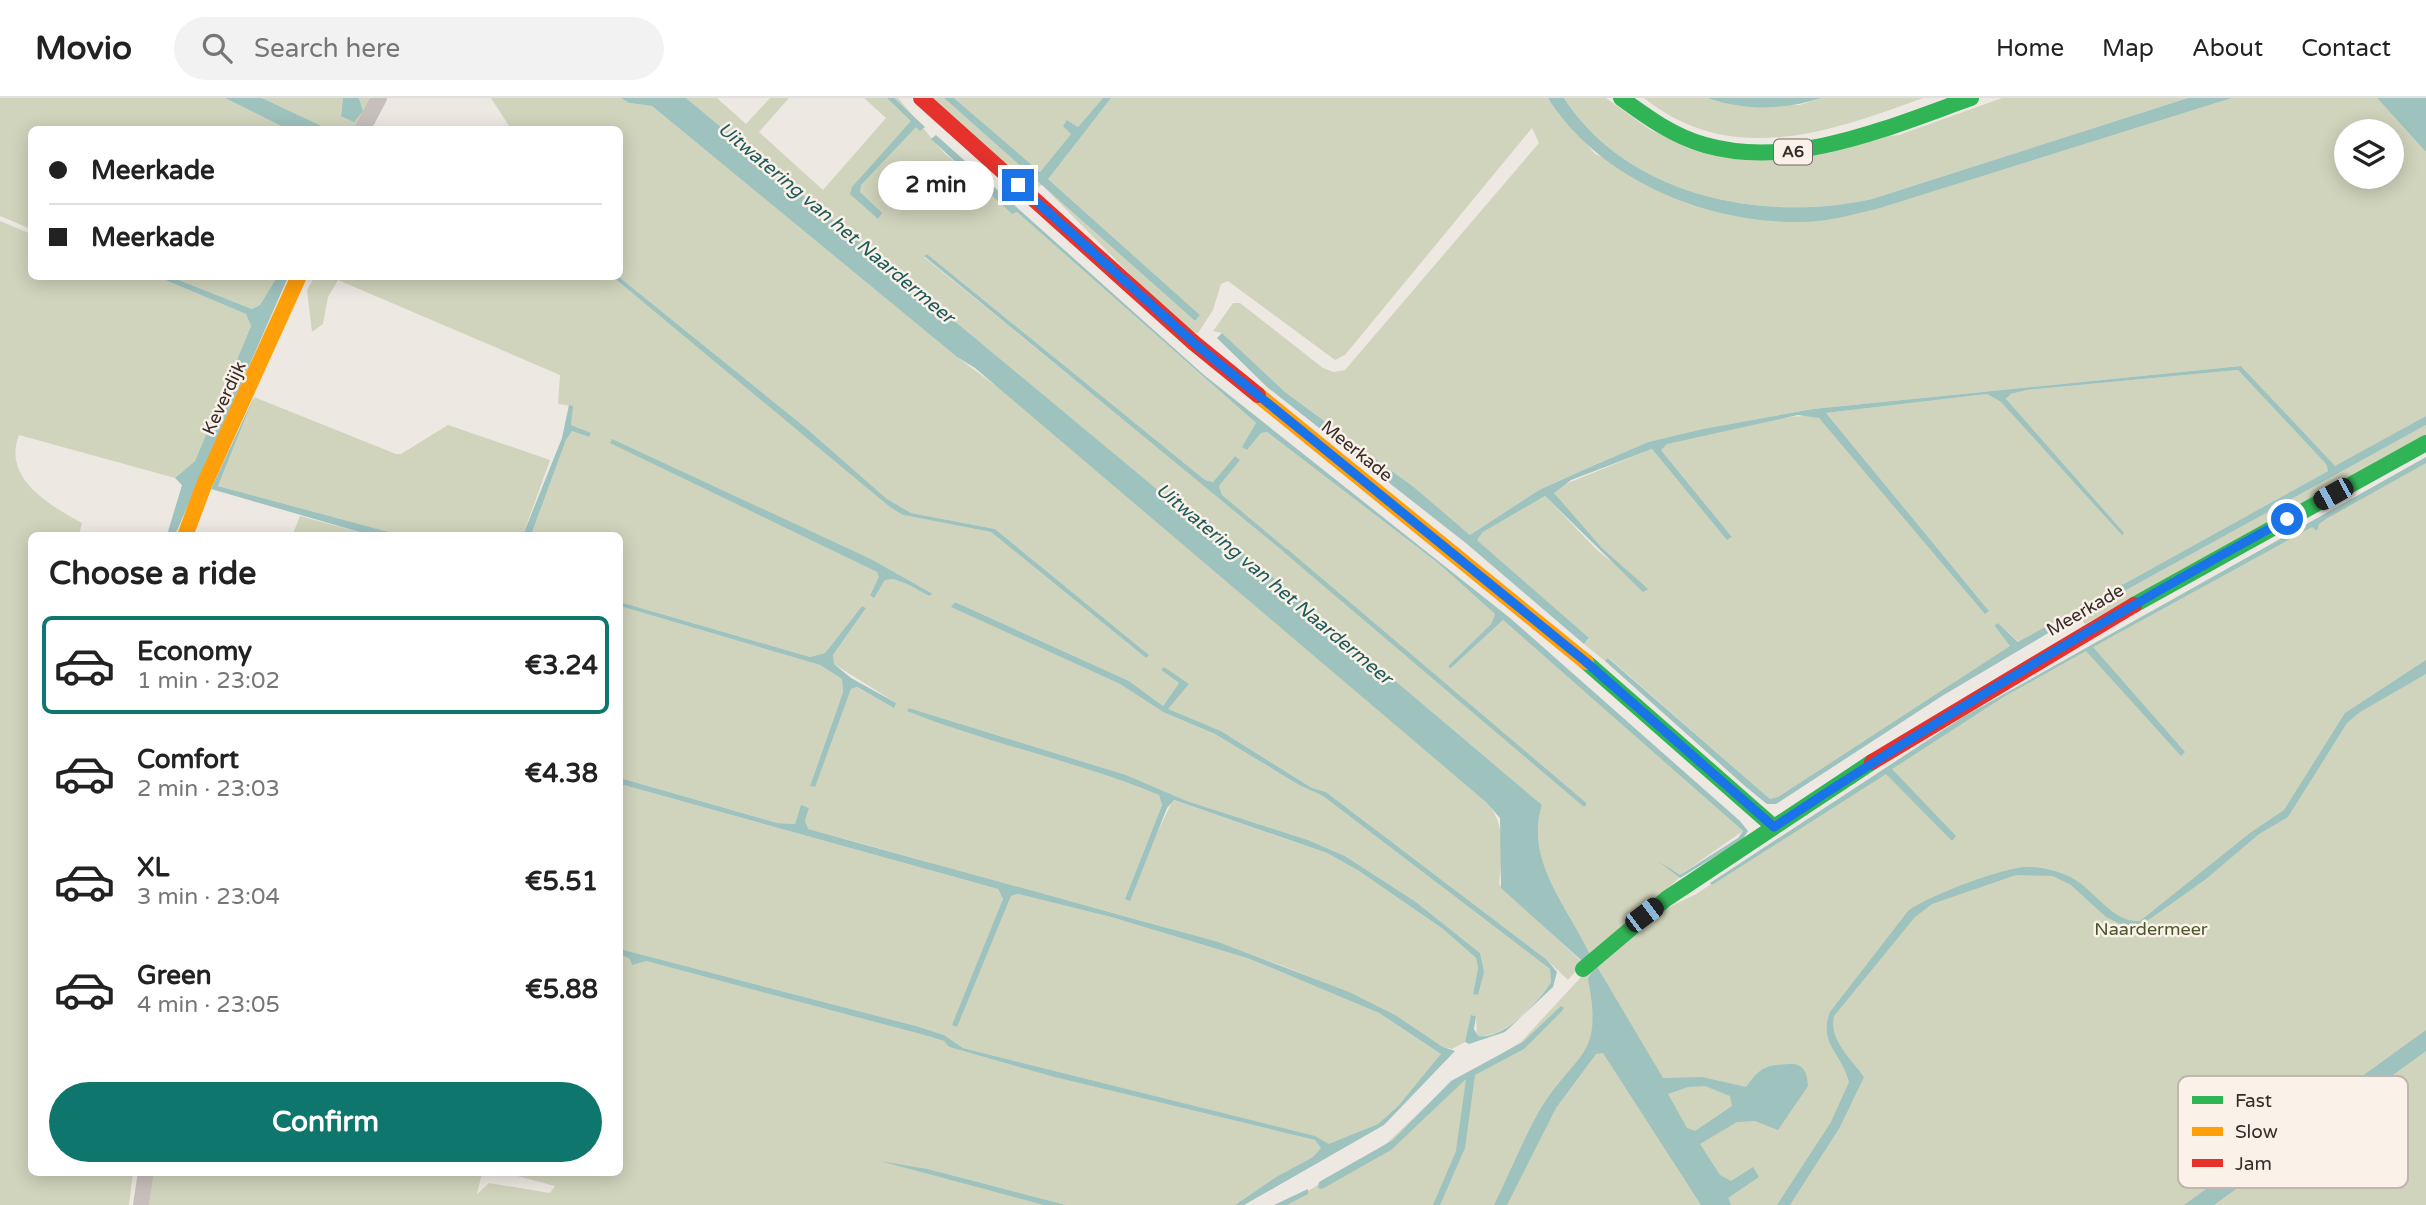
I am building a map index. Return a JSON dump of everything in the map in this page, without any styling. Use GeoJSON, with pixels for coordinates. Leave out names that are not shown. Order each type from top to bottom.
{"type":"FeatureCollection","features":[{"type":"Feature","properties":{"kind":"main road","name":"Meerkade"},"geometry":{"type":"LineString","coordinates":[[921,98],[1194,343],[1586,662],[1774,827]]}},
{"type":"Feature","properties":{"kind":"main road","name":"A6"},"geometry":{"type":"LineString","coordinates":[[1621,98],[1650,120],[1685,139],[1724,149],[1770,155],[1814,149],[1862,137],[1972,98]]}},
{"type":"Feature","properties":{"kind":"main road","name":"Keverdijk"},"geometry":{"type":"LineString","coordinates":[[186,532],[204,485],[297,280]]}},
{"type":"Feature","properties":{"kind":"main road","name":"Meerkade"},"geometry":{"type":"LineString","coordinates":[[1589,965],[1666,899],[1740,853],[1774,827],[1881,756],[2092,628],[2426,443]]}},
{"type":"Feature","properties":{"kind":"street"},"geometry":{"type":"LineString","coordinates":[[364,126],[379,98]]}},
{"type":"Feature","properties":{"kind":"street"},"geometry":{"type":"LineString","coordinates":[[141,1205],[145,1176]]}},
{"type":"Feature","properties":{"kind":"green space"},"geometry":{"type":"Polygon","coordinates":[[[0,98],[225,98],[281,126],[28,126],[28,228],[0,216],[0,98]]]}},
{"type":"Feature","properties":{"kind":"green space"},"geometry":{"type":"Polygon","coordinates":[[[262,98],[343,98],[341,116],[363,111],[359,98],[371,98],[363,118],[356,126],[322,126],[262,98]]]}},
{"type":"Feature","properties":{"kind":"green space"},"geometry":{"type":"Polygon","coordinates":[[[491,98],[621,98],[629,103],[652,106],[957,357],[1011,397],[1487,802],[1498,821],[1502,841],[1499,884],[1583,963],[1568,980],[1547,960],[1326,792],[1312,788],[1221,731],[1167,709],[1189,684],[1161,670],[1179,683],[1163,706],[1129,681],[955,602],[952,607],[1120,684],[1163,712],[1215,734],[1299,785],[1323,796],[1550,969],[1551,982],[1529,1009],[1498,1032],[1477,1036],[1476,1016],[1472,1015],[1465,1042],[1452,1049],[1443,1047],[1396,1018],[1348,994],[1247,953],[1143,921],[807,829],[805,821],[809,808],[801,806],[795,824],[777,823],[623,779],[623,607],[820,665],[842,679],[843,692],[810,786],[814,787],[851,689],[856,687],[893,707],[896,703],[834,664],[833,655],[866,608],[862,606],[825,653],[810,657],[623,603],[623,532],[532,532],[566,440],[572,431],[589,437],[590,433],[571,425],[572,406],[558,404],[560,375],[338,280],[617,280],[903,515],[991,532],[1146,658],[1149,655],[995,529],[911,513],[887,499],[806,428],[623,280],[623,126],[509,126],[491,98]],[[612,440],[611,443],[877,572],[880,577],[870,594],[874,597],[885,580],[893,579],[929,596],[933,594],[871,559],[612,440]],[[909,708],[908,711],[1097,772],[1159,795],[1162,805],[1125,899],[1173,800],[1327,853],[1359,871],[1443,929],[1476,958],[1478,968],[1473,994],[1478,995],[1480,953],[1416,902],[1345,856],[1308,840],[1187,801],[1126,775],[909,708]]]}},
{"type":"Feature","properties":{"kind":"green space"},"geometry":{"type":"Polygon","coordinates":[[[686,98],[717,98],[746,124],[770,98],[789,98],[759,132],[823,190],[886,118],[864,98],[898,98],[944,153],[1017,212],[1256,423],[1243,446],[1247,450],[1261,433],[1267,432],[1438,563],[1495,614],[1491,624],[1448,666],[1450,669],[1503,620],[1743,831],[1680,875],[1673,871],[1679,878],[1591,957],[1544,865],[1538,826],[1542,805],[1249,557],[1188,515],[686,98]],[[927,254],[924,257],[1291,556],[1222,495],[1219,486],[1239,460],[1235,456],[1213,482],[1205,480],[927,254]]]}},
{"type":"Feature","properties":{"kind":"green space"},"geometry":{"type":"Polygon","coordinates":[[[932,98],[944,98],[1042,185],[1031,190],[932,98]]]}},
{"type":"Feature","properties":{"kind":"green space"},"geometry":{"type":"Polygon","coordinates":[[[954,98],[1103,98],[1078,127],[1067,120],[1071,134],[1040,172],[954,98]]]}},
{"type":"Feature","properties":{"kind":"green space"},"geometry":{"type":"Polygon","coordinates":[[[1111,98],[1548,98],[1595,154],[1751,218],[1877,209],[2232,98],[2377,98],[2396,119],[2334,119],[2334,189],[2404,189],[2404,128],[2426,152],[2426,416],[2335,467],[2241,366],[1813,409],[1704,429],[1648,442],[1539,490],[1470,535],[1415,488],[1285,392],[1222,333],[1213,331],[1233,303],[1240,303],[1323,368],[1334,372],[1345,370],[1539,143],[1532,128],[1345,355],[1335,360],[1228,281],[1221,284],[1213,310],[1198,333],[1187,332],[1043,186],[1195,321],[1200,315],[1047,178],[1111,98]]]}},
{"type":"Feature","properties":{"kind":"green space"},"geometry":{"type":"Polygon","coordinates":[[[1564,98],[1606,98],[1652,131],[1722,155],[1899,135],[2002,98],[2188,98],[1872,199],[1830,206],[1787,207],[1744,204],[1702,195],[1661,180],[1624,159],[1591,132],[1564,98]]]}},
{"type":"Feature","properties":{"kind":"green space"},"geometry":{"type":"Polygon","coordinates":[[[1644,98],[1707,98],[1720,102],[1799,105],[1822,98],[1923,98],[1817,131],[1781,137],[1746,138],[1711,132],[1677,119],[1644,98]]]}},
{"type":"Feature","properties":{"kind":"green space"},"geometry":{"type":"Polygon","coordinates":[[[0,221],[28,233],[28,280],[165,280],[246,314],[251,326],[195,461],[175,478],[19,435],[15,450],[23,477],[43,499],[82,523],[80,532],[28,532],[28,1176],[133,1176],[129,1205],[0,1205],[0,221]]]}},
{"type":"Feature","properties":{"kind":"green space"},"geometry":{"type":"Polygon","coordinates":[[[179,280],[275,280],[260,305],[252,309],[179,280]]]}},
{"type":"Feature","properties":{"kind":"green space"},"geometry":{"type":"Polygon","coordinates":[[[313,280],[338,280],[328,297],[323,324],[312,332],[307,290],[313,280]]]}},
{"type":"Feature","properties":{"kind":"green space"},"geometry":{"type":"Polygon","coordinates":[[[2238,370],[2326,464],[2328,471],[2019,642],[1998,623],[1994,625],[2011,646],[1778,797],[1770,799],[1609,658],[1605,661],[1584,644],[1589,639],[1477,540],[1483,532],[1545,496],[1598,551],[1647,589],[1602,548],[1557,498],[1554,493],[1558,487],[1652,449],[1728,539],[1732,537],[1661,450],[1666,444],[1721,430],[1769,420],[1807,416],[1819,418],[1989,611],[1826,413],[1987,394],[2001,402],[2124,534],[2006,400],[2011,394],[2027,390],[2238,370]]]}},
{"type":"Feature","properties":{"kind":"green space"},"geometry":{"type":"Polygon","coordinates":[[[254,397],[396,454],[401,454],[448,425],[550,460],[524,532],[389,532],[218,486],[254,397]]]}},
{"type":"Feature","properties":{"kind":"green space"},"geometry":{"type":"Polygon","coordinates":[[[2426,425],[2426,436],[2085,624],[2079,616],[2426,425]]]}},
{"type":"Feature","properties":{"kind":"green space","name":"Naardermeer"},"geometry":{"type":"Polygon","coordinates":[[[2426,460],[2426,1205],[1284,1205],[1384,1146],[1446,1087],[1521,1042],[1582,976],[1653,915],[1696,894],[2003,696],[2426,460]]]}},
{"type":"Feature","properties":{"kind":"green space"},"geometry":{"type":"Polygon","coordinates":[[[300,516],[359,532],[294,532],[300,516]]]}},
{"type":"Feature","properties":{"kind":"green space"},"geometry":{"type":"Polygon","coordinates":[[[623,785],[998,889],[1003,899],[956,1027],[1011,896],[1018,894],[1111,917],[1250,959],[1379,1013],[1441,1054],[1440,1059],[1399,1105],[1378,1124],[1329,1145],[1314,1136],[963,1048],[944,1035],[623,950],[623,785]]]}},
{"type":"Feature","properties":{"kind":"green space"},"geometry":{"type":"Polygon","coordinates":[[[623,955],[924,1035],[944,1041],[949,1047],[1054,1077],[1315,1140],[1322,1148],[1313,1157],[1276,1177],[1235,1205],[1066,1205],[928,1169],[890,1163],[1046,1205],[149,1205],[154,1176],[481,1176],[477,1194],[489,1183],[550,1193],[555,1186],[517,1176],[623,1176],[623,955]]]}},
{"type":"Feature","properties":{"kind":"water"},"geometry":{"type":"Polygon","coordinates":[[[225,98],[262,98],[322,126],[281,126],[225,98]]]}},
{"type":"Feature","properties":{"kind":"water"},"geometry":{"type":"Polygon","coordinates":[[[343,98],[359,98],[363,111],[354,122],[341,116],[343,98]]]}},
{"type":"Feature","properties":{"kind":"water","name":"Uitwatering van het Naardermeer"},"geometry":{"type":"Polygon","coordinates":[[[621,98],[686,98],[1188,515],[1249,557],[1542,805],[1538,826],[1544,865],[1591,957],[1581,960],[1501,888],[1500,818],[1486,802],[975,368],[957,357],[652,106],[629,103],[621,98]]]}},
{"type":"Feature","properties":{"kind":"water"},"geometry":{"type":"Polygon","coordinates":[[[887,98],[894,98],[925,127],[920,131],[916,127],[861,185],[860,192],[882,213],[878,219],[850,194],[852,187],[911,121],[887,98]]]}},
{"type":"Feature","properties":{"kind":"water"},"geometry":{"type":"Polygon","coordinates":[[[944,98],[954,98],[1040,172],[1071,134],[1063,126],[1067,120],[1078,127],[1103,98],[1111,98],[1048,179],[1200,315],[1195,321],[944,98]]]}},
{"type":"Feature","properties":{"kind":"water"},"geometry":{"type":"Polygon","coordinates":[[[1548,98],[1564,98],[1591,132],[1624,159],[1661,180],[1702,195],[1744,204],[1787,207],[1830,206],[1872,199],[2188,98],[2232,98],[1877,209],[1819,221],[1781,222],[1704,208],[1666,195],[1631,177],[1599,155],[1571,128],[1548,98]]]}},
{"type":"Feature","properties":{"kind":"water"},"geometry":{"type":"Polygon","coordinates":[[[1707,98],[1822,98],[1779,107],[1750,107],[1707,98]]]}},
{"type":"Feature","properties":{"kind":"water"},"geometry":{"type":"Polygon","coordinates":[[[2377,98],[2426,98],[2426,152],[2404,128],[2404,119],[2396,119],[2377,98]]]}},
{"type":"Feature","properties":{"kind":"water"},"geometry":{"type":"Polygon","coordinates":[[[936,135],[1204,375],[1510,618],[1740,821],[1748,831],[1742,840],[1680,878],[1658,861],[1680,875],[1738,838],[1743,831],[1503,620],[1450,669],[1448,666],[1491,624],[1495,614],[1438,563],[1267,432],[1261,433],[1247,450],[1242,447],[1256,423],[1017,212],[1012,214],[931,139],[936,135]]]}},
{"type":"Feature","properties":{"kind":"water"},"geometry":{"type":"Polygon","coordinates":[[[927,254],[1205,480],[1213,482],[1235,456],[1240,460],[1219,486],[1222,495],[1284,547],[1294,560],[924,256],[927,254]]]}},
{"type":"Feature","properties":{"kind":"water"},"geometry":{"type":"Polygon","coordinates":[[[165,280],[179,280],[252,309],[260,305],[275,280],[287,280],[176,532],[168,532],[182,485],[175,478],[195,461],[251,326],[246,314],[165,280]]]}},
{"type":"Feature","properties":{"kind":"water"},"geometry":{"type":"Polygon","coordinates":[[[617,280],[623,280],[806,428],[887,499],[911,513],[995,529],[1149,655],[1146,658],[991,532],[903,515],[617,280]]]}},
{"type":"Feature","properties":{"kind":"water"},"geometry":{"type":"Polygon","coordinates":[[[1222,333],[1285,392],[1415,488],[1470,535],[1539,490],[1648,442],[1813,409],[2241,366],[2335,466],[2426,416],[2426,425],[2079,616],[2075,611],[2328,471],[2326,464],[2238,370],[2027,390],[2011,394],[2006,399],[2124,533],[2122,535],[2001,402],[1987,394],[1826,413],[1989,611],[1985,614],[1819,418],[1798,415],[1667,444],[1661,450],[1732,537],[1727,540],[1652,449],[1571,480],[1554,493],[1602,548],[1648,589],[1643,592],[1545,496],[1483,532],[1477,540],[1589,638],[1584,644],[1467,544],[1267,387],[1217,338],[1222,333]]]}},
{"type":"Feature","properties":{"kind":"water"},"geometry":{"type":"Polygon","coordinates":[[[254,397],[218,486],[389,532],[360,532],[211,489],[254,397]]]}},
{"type":"Feature","properties":{"kind":"water"},"geometry":{"type":"Polygon","coordinates":[[[569,405],[573,406],[571,425],[591,433],[589,437],[572,431],[566,440],[532,532],[524,532],[562,438],[569,405]]]}},
{"type":"Feature","properties":{"kind":"water"},"geometry":{"type":"Polygon","coordinates":[[[612,439],[871,559],[933,594],[929,596],[893,579],[885,580],[874,598],[870,595],[879,577],[877,572],[610,443],[612,439]]]}},
{"type":"Feature","properties":{"kind":"water"},"geometry":{"type":"Polygon","coordinates":[[[2426,457],[2426,463],[2326,519],[2319,524],[2317,531],[2312,527],[2093,647],[2185,752],[2181,756],[2086,651],[2005,696],[1892,769],[1956,836],[1952,841],[1886,774],[1712,885],[1710,883],[1963,717],[2426,457]]]}},
{"type":"Feature","properties":{"kind":"water"},"geometry":{"type":"Polygon","coordinates":[[[955,602],[1129,681],[1163,706],[1179,683],[1161,670],[1164,667],[1189,684],[1168,709],[1221,731],[1312,788],[1326,792],[1547,960],[1557,972],[1553,987],[1505,1032],[1469,1044],[1465,1042],[1471,1015],[1476,1016],[1474,1029],[1478,1036],[1499,1032],[1519,1018],[1551,982],[1550,969],[1323,796],[1299,785],[1215,734],[1163,712],[1120,684],[951,607],[955,602]]]}},
{"type":"Feature","properties":{"kind":"water"},"geometry":{"type":"Polygon","coordinates":[[[623,603],[810,657],[825,653],[862,606],[866,608],[833,655],[834,664],[851,678],[896,703],[894,708],[857,687],[851,689],[815,787],[810,786],[843,692],[842,679],[820,665],[623,607],[623,603]]]}},
{"type":"Feature","properties":{"kind":"water"},"geometry":{"type":"Polygon","coordinates":[[[1998,623],[2018,642],[2051,624],[2055,629],[1942,696],[1776,804],[1767,804],[1746,787],[1605,661],[1608,658],[1770,799],[1778,797],[2010,646],[1994,625],[1998,623]]]}},
{"type":"Feature","properties":{"kind":"water"},"geometry":{"type":"Polygon","coordinates":[[[2426,660],[2426,674],[2360,712],[2347,723],[2288,817],[2259,834],[2206,879],[2140,926],[2126,927],[2106,917],[2071,885],[2053,876],[2016,875],[1932,904],[1915,917],[1834,1016],[1837,1041],[1864,1077],[1840,1127],[1790,1205],[1777,1205],[1831,1122],[1849,1082],[1829,1041],[1827,1023],[1830,1012],[1908,911],[1966,883],[2016,868],[2033,867],[2070,877],[2120,917],[2140,921],[2250,833],[2284,810],[2345,713],[2426,660]]]}},
{"type":"Feature","properties":{"kind":"water"},"geometry":{"type":"Polygon","coordinates":[[[909,708],[1126,775],[1187,801],[1308,840],[1345,856],[1416,902],[1480,953],[1484,972],[1478,995],[1473,994],[1478,968],[1476,958],[1443,929],[1359,871],[1327,853],[1174,800],[1167,808],[1130,901],[1125,899],[1162,805],[1159,795],[1097,772],[938,723],[907,711],[909,708]]]}},
{"type":"Feature","properties":{"kind":"water"},"geometry":{"type":"Polygon","coordinates":[[[623,779],[777,823],[795,824],[801,805],[809,808],[805,821],[808,829],[1218,942],[1349,992],[1395,1015],[1443,1047],[1455,1051],[1384,1125],[1244,1205],[1235,1205],[1276,1177],[1313,1157],[1321,1148],[1315,1140],[1054,1077],[949,1047],[944,1041],[924,1035],[646,961],[632,965],[630,959],[623,956],[623,950],[916,1026],[944,1035],[963,1048],[1315,1136],[1329,1144],[1378,1124],[1399,1105],[1441,1054],[1379,1013],[1250,959],[1111,917],[1018,894],[1011,896],[957,1027],[952,1025],[1003,899],[998,889],[623,785],[623,779]]]}},
{"type":"Feature","properties":{"kind":"water"},"geometry":{"type":"Polygon","coordinates":[[[1596,965],[1663,1078],[1702,1077],[1746,1087],[1760,1071],[1769,1067],[1794,1064],[1803,1069],[1808,1086],[1778,1130],[1755,1121],[1737,1122],[1700,1144],[1720,1175],[1731,1181],[1753,1167],[1759,1177],[1728,1198],[1731,1205],[1701,1205],[1603,1053],[1596,1054],[1556,1108],[1507,1205],[1494,1205],[1541,1108],[1584,1052],[1589,1040],[1592,1005],[1588,979],[1596,965]],[[1705,1086],[1688,1087],[1668,1094],[1687,1128],[1695,1131],[1732,1106],[1730,1096],[1705,1086]]]}},
{"type":"Feature","properties":{"kind":"water"},"geometry":{"type":"Polygon","coordinates":[[[1561,1006],[1564,1008],[1561,1012],[1524,1049],[1475,1075],[1465,1148],[1440,1205],[1433,1205],[1456,1151],[1466,1079],[1391,1150],[1322,1189],[1318,1188],[1319,1182],[1393,1140],[1451,1081],[1523,1042],[1561,1006]]]}},
{"type":"Feature","properties":{"kind":"water"},"geometry":{"type":"Polygon","coordinates":[[[2426,1030],[2426,1051],[2392,1076],[2362,1076],[2426,1030]]]}},
{"type":"Feature","properties":{"kind":"water"},"geometry":{"type":"Polygon","coordinates":[[[880,1161],[928,1169],[1066,1205],[1044,1205],[880,1161]]]}},
{"type":"Feature","properties":{"kind":"water"},"geometry":{"type":"Polygon","coordinates":[[[2208,1188],[2237,1188],[2214,1205],[2184,1205],[2208,1188]]]}},
{"type":"Feature","properties":{"kind":"water"},"geometry":{"type":"Polygon","coordinates":[[[1308,1189],[1308,1194],[1287,1205],[1274,1205],[1308,1189]]]}},
{"type":"Feature","properties":{"kind":"waterway"},"geometry":{"type":"LineString","coordinates":[[1286,551],[1584,804]]}},
{"type":"Feature","properties":{"kind":"traffic: fast"},"geometry":{"type":"LineString","coordinates":[[1621,98],[1661,125],[1693,141],[1738,151],[1772,152],[1840,142],[1971,98]]}},
{"type":"Feature","properties":{"kind":"traffic: fast"},"geometry":{"type":"LineString","coordinates":[[2134,605],[2426,443]]}},
{"type":"Feature","properties":{"kind":"traffic: fast"},"geometry":{"type":"LineString","coordinates":[[1586,662],[1774,827]]}},
{"type":"Feature","properties":{"kind":"traffic: fast"},"geometry":{"type":"LineString","coordinates":[[1583,969],[1666,899],[1872,762]]}},
{"type":"Feature","properties":{"kind":"traffic: slow"},"geometry":{"type":"LineString","coordinates":[[186,532],[204,485],[297,280]]}},
{"type":"Feature","properties":{"kind":"traffic: slow"},"geometry":{"type":"LineString","coordinates":[[1258,395],[1586,662]]}},
{"type":"Feature","properties":{"kind":"traffic: jam"},"geometry":{"type":"LineString","coordinates":[[921,98],[1194,343],[1258,395]]}},
{"type":"Feature","properties":{"kind":"traffic: jam"},"geometry":{"type":"LineString","coordinates":[[1872,762],[2134,605]]}},
{"type":"Feature","properties":{"kind":"route"},"geometry":{"type":"LineString","coordinates":[[1018,185],[1194,343],[1586,662],[1774,827],[1881,756],[2092,628],[2287,519]]}}]}
